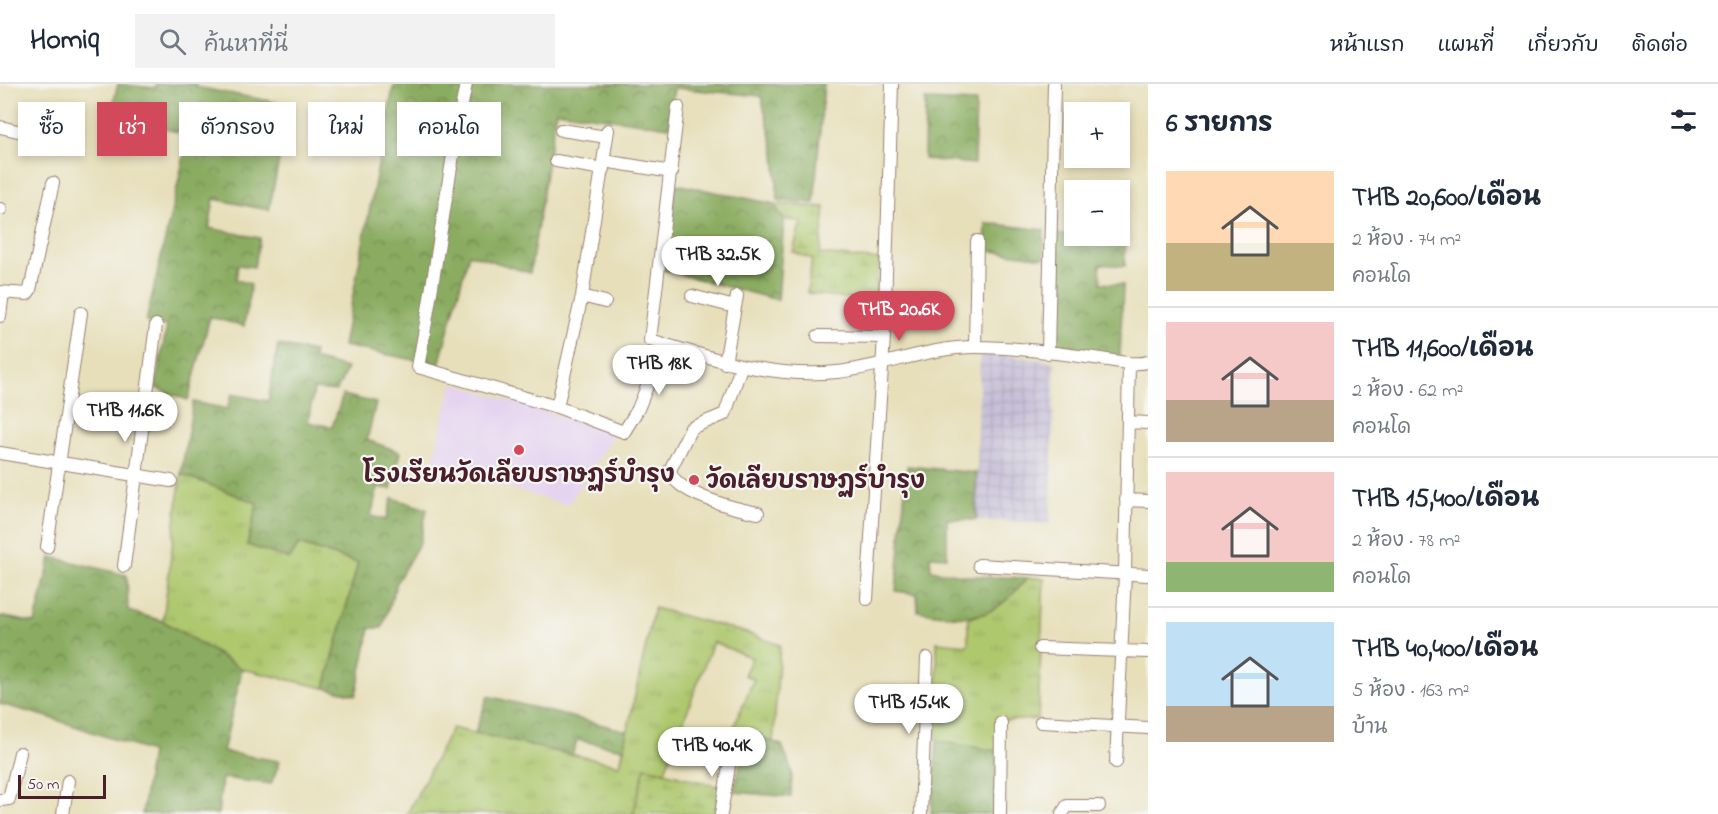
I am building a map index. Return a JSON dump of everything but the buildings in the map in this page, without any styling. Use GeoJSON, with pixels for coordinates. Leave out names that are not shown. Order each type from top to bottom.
{"type":"FeatureCollection","features":[{"type":"Feature","properties":{"kind":"street"},"geometry":{"type":"LineString","coordinates":[[466,84],[447,180],[438,262],[418,367],[557,407],[624,432],[638,409],[664,344]]}},
{"type":"Feature","properties":{"kind":"street"},"geometry":{"type":"LineString","coordinates":[[867,599],[883,362],[892,84]]}},
{"type":"Feature","properties":{"kind":"street"},"geometry":{"type":"LineString","coordinates":[[1048,353],[1054,84]]}},
{"type":"Feature","properties":{"kind":"street"},"geometry":{"type":"LineString","coordinates":[[678,107],[672,172],[648,336],[650,340],[741,367],[836,372],[933,351],[975,347],[1129,363],[1148,362]]}},
{"type":"Feature","properties":{"kind":"street"},"geometry":{"type":"LineString","coordinates":[[0,127],[18,131]]}},
{"type":"Feature","properties":{"kind":"street"},"geometry":{"type":"LineString","coordinates":[[557,407],[582,296],[608,134],[561,130]]}},
{"type":"Feature","properties":{"kind":"street"},"geometry":{"type":"LineString","coordinates":[[556,162],[672,172]]}},
{"type":"Feature","properties":{"kind":"street"},"geometry":{"type":"LineString","coordinates":[[0,316],[1,296],[22,296],[30,290],[53,183]]}},
{"type":"Feature","properties":{"kind":"street"},"geometry":{"type":"LineString","coordinates":[[975,347],[977,242]]}},
{"type":"Feature","properties":{"kind":"street"},"geometry":{"type":"LineString","coordinates":[[582,296],[605,302]]}},
{"type":"Feature","properties":{"kind":"street"},"geometry":{"type":"LineString","coordinates":[[692,296],[736,302],[725,363]]}},
{"type":"Feature","properties":{"kind":"street"},"geometry":{"type":"LineString","coordinates":[[46,547],[81,313]]}},
{"type":"Feature","properties":{"kind":"street"},"geometry":{"type":"LineString","coordinates":[[123,566],[156,325]]}},
{"type":"Feature","properties":{"kind":"street"},"geometry":{"type":"LineString","coordinates":[[818,336],[884,337]]}},
{"type":"Feature","properties":{"kind":"street"},"geometry":{"type":"LineString","coordinates":[[1116,762],[1125,574],[1129,363]]}},
{"type":"Feature","properties":{"kind":"street"},"geometry":{"type":"LineString","coordinates":[[741,367],[725,414],[698,424],[686,433],[670,470],[673,479],[680,485],[712,501],[758,513]]}},
{"type":"Feature","properties":{"kind":"street"},"geometry":{"type":"LineString","coordinates":[[1128,422],[1148,423]]}},
{"type":"Feature","properties":{"kind":"street"},"geometry":{"type":"LineString","coordinates":[[0,453],[171,481]]}},
{"type":"Feature","properties":{"kind":"street"},"geometry":{"type":"LineString","coordinates":[[1126,500],[1148,501]]}},
{"type":"Feature","properties":{"kind":"street"},"geometry":{"type":"LineString","coordinates":[[979,565],[1148,575]]}},
{"type":"Feature","properties":{"kind":"street"},"geometry":{"type":"LineString","coordinates":[[1040,648],[1148,652]]}},
{"type":"Feature","properties":{"kind":"street"},"geometry":{"type":"LineString","coordinates":[[921,814],[927,658]]}},
{"type":"Feature","properties":{"kind":"street"},"geometry":{"type":"LineString","coordinates":[[1041,722],[1148,728]]}},
{"type":"Feature","properties":{"kind":"street"},"geometry":{"type":"LineString","coordinates":[[1000,814],[1001,723]]}},
{"type":"Feature","properties":{"kind":"street"},"geometry":{"type":"LineString","coordinates":[[721,814],[732,748]]}},
{"type":"Feature","properties":{"kind":"street"},"geometry":{"type":"LineString","coordinates":[[0,800],[9,799],[20,753]]}},
{"type":"Feature","properties":{"kind":"street"},"geometry":{"type":"LineString","coordinates":[[63,814],[68,781]]}},
{"type":"Feature","properties":{"kind":"street"},"geometry":{"type":"LineString","coordinates":[[1062,814],[1067,806],[1099,806]]}},
{"type":"Feature","properties":{"kind":"shaded area"},"geometry":{"type":"Polygon","coordinates":[[[980,352],[1055,362],[1050,523],[976,520],[980,352]]]}},
{"type":"Feature","properties":{"kind":"shaded area","name":"โรงเรียนวัดเลียบราษฏร์บำรุง"},"geometry":{"type":"Polygon","coordinates":[[[453,383],[614,434],[568,505],[431,466],[453,383]]]}},
{"type":"Feature","properties":{"kind":"green space"},"geometry":{"type":"Polygon","coordinates":[[[118,84],[155,88],[156,84],[196,84],[196,87],[274,102],[179,102],[179,132],[167,129],[167,102],[113,102],[118,84]]]}},
{"type":"Feature","properties":{"kind":"green space"},"geometry":{"type":"Polygon","coordinates":[[[394,84],[824,84],[814,203],[778,200],[775,153],[761,96],[674,88],[669,127],[556,111],[530,273],[469,254],[439,365],[343,346],[380,156],[385,156],[385,130],[394,84]]]}},
{"type":"Feature","properties":{"kind":"green space"},"geometry":{"type":"Polygon","coordinates":[[[925,100],[976,102],[974,164],[924,159],[925,100]]]}},
{"type":"Feature","properties":{"kind":"green space"},"geometry":{"type":"Polygon","coordinates":[[[184,156],[280,156],[269,210],[214,199],[209,228],[260,238],[254,267],[238,265],[236,280],[251,284],[244,326],[210,317],[188,400],[155,388],[167,326],[146,322],[184,156]]]}},
{"type":"Feature","properties":{"kind":"green space"},"geometry":{"type":"Polygon","coordinates":[[[676,184],[774,204],[784,220],[778,300],[663,270],[676,184]]]}},
{"type":"Feature","properties":{"kind":"green space"},"geometry":{"type":"Polygon","coordinates":[[[774,204],[825,207],[820,254],[880,260],[875,302],[807,293],[812,259],[793,252],[801,221],[784,220],[774,204]]]}},
{"type":"Feature","properties":{"kind":"green space"},"geometry":{"type":"Polygon","coordinates":[[[986,223],[1044,230],[1044,258],[985,250],[986,223]]]}},
{"type":"Feature","properties":{"kind":"green space"},"geometry":{"type":"Polygon","coordinates":[[[1056,234],[1064,235],[1064,246],[1125,246],[1125,266],[1100,264],[1101,283],[1123,285],[1120,356],[1089,353],[1056,344],[1058,295],[1053,292],[1056,234]]]}},
{"type":"Feature","properties":{"kind":"green space"},"geometry":{"type":"Polygon","coordinates":[[[278,345],[314,352],[313,359],[347,368],[337,391],[314,389],[308,422],[332,427],[343,395],[376,403],[367,440],[400,452],[391,489],[378,487],[371,516],[386,520],[392,498],[427,509],[420,542],[397,582],[382,628],[370,628],[356,695],[325,688],[358,563],[299,544],[290,559],[247,545],[257,503],[181,474],[193,402],[227,409],[232,394],[268,401],[278,345]]]}},
{"type":"Feature","properties":{"kind":"green space"},"geometry":{"type":"Polygon","coordinates":[[[907,466],[976,473],[976,520],[947,519],[947,557],[930,556],[931,570],[969,576],[1027,578],[1002,604],[979,615],[953,616],[918,611],[917,594],[896,591],[907,466]]]}},
{"type":"Feature","properties":{"kind":"green space"},"geometry":{"type":"Polygon","coordinates":[[[181,474],[258,503],[247,545],[299,544],[358,563],[325,688],[242,669],[163,621],[181,474]]]}},
{"type":"Feature","properties":{"kind":"green space"},"geometry":{"type":"Polygon","coordinates":[[[51,557],[127,575],[128,611],[163,621],[242,669],[223,752],[280,761],[271,784],[222,778],[218,814],[142,814],[151,752],[48,717],[0,704],[0,616],[35,623],[51,557]]]}},
{"type":"Feature","properties":{"kind":"green space"},"geometry":{"type":"Polygon","coordinates":[[[1027,578],[1044,578],[1038,719],[997,721],[997,751],[937,741],[937,642],[968,645],[968,619],[1001,603],[1027,578]]]}},
{"type":"Feature","properties":{"kind":"green space"},"geometry":{"type":"Polygon","coordinates":[[[654,608],[744,632],[780,645],[773,743],[733,728],[754,679],[744,675],[752,658],[713,642],[665,771],[645,767],[633,814],[407,814],[452,728],[620,765],[654,608]]]}},
{"type":"Feature","properties":{"kind":"green space"},"geometry":{"type":"Polygon","coordinates":[[[488,696],[627,731],[624,749],[577,740],[572,755],[475,733],[488,696]]]}},
{"type":"Feature","properties":{"kind":"green space"},"geometry":{"type":"Polygon","coordinates":[[[747,733],[782,745],[792,772],[791,797],[734,792],[747,733]]]}},
{"type":"Feature","properties":{"kind":"green space"},"geometry":{"type":"Polygon","coordinates":[[[937,741],[997,751],[995,814],[931,814],[937,741]]]}},
{"type":"Feature","properties":{"kind":"green space"},"geometry":{"type":"Polygon","coordinates":[[[645,767],[720,787],[715,814],[633,814],[645,767]]]}},
{"type":"Feature","properties":{"kind":"place","name":"โรงเรียนวัดเลียบราษฏร์บำรุง"},"geometry":{"type":"Point","coordinates":[519,450]}},
{"type":"Feature","properties":{"kind":"place","name":"วัดเลียบราษฏร์บำรุง"},"geometry":{"type":"Point","coordinates":[694,480]}}]}
